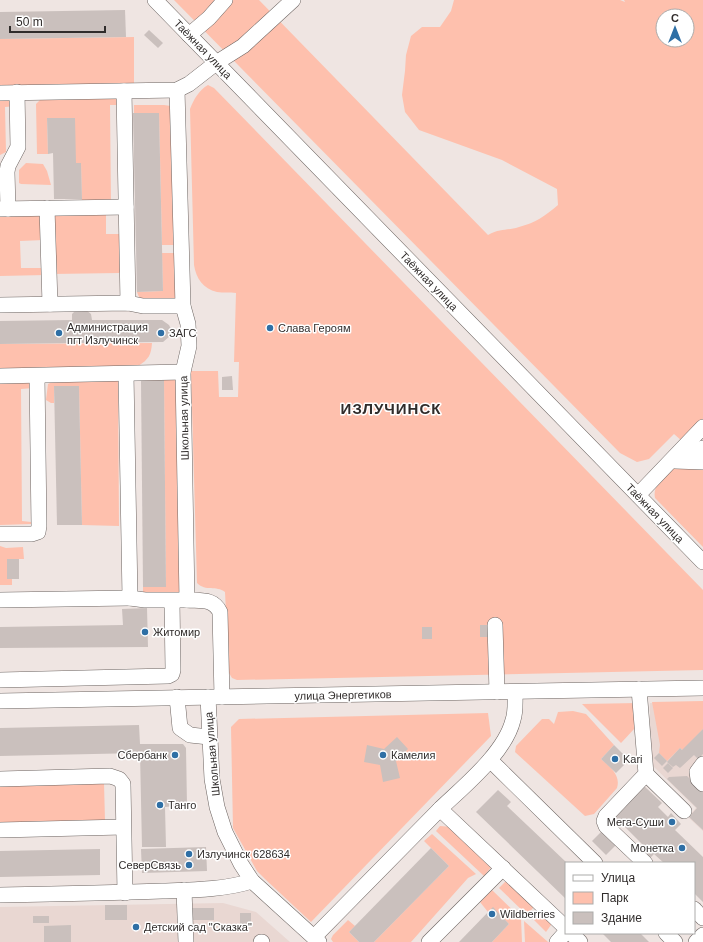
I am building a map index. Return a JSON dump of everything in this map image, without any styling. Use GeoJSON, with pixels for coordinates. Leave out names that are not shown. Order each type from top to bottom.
{"type":"FeatureCollection","features":[{"type":"Feature","properties":{"kind":"street","name":"Таёжная улица"},"geometry":{"type":"LineString","coordinates":[[155,0],[703,562]]}},
{"type":"Feature","properties":{"kind":"street"},"geometry":{"type":"LineString","coordinates":[[189,35],[209,18],[225,0]]}},
{"type":"Feature","properties":{"kind":"street"},"geometry":{"type":"LineString","coordinates":[[0,93],[177,90],[189,84],[216,63],[243,46],[294,0]]}},
{"type":"Feature","properties":{"kind":"street","name":"Школьная улица"},"geometry":{"type":"LineString","coordinates":[[177,90],[183,306],[188,324],[189,346],[183,372],[187,600],[210,602],[217,607],[220,612],[215,697],[209,737],[212,780],[216,807],[232,847],[252,881],[317,940]]}},
{"type":"Feature","properties":{"kind":"street"},"geometry":{"type":"LineString","coordinates":[[124,91],[128,303]]}},
{"type":"Feature","properties":{"kind":"street"},"geometry":{"type":"LineString","coordinates":[[17,92],[18,147],[8,166],[4,209],[126,207]]}},
{"type":"Feature","properties":{"kind":"street"},"geometry":{"type":"LineString","coordinates":[[47,208],[50,304]]}},
{"type":"Feature","properties":{"kind":"street"},"geometry":{"type":"LineString","coordinates":[[0,305],[128,303],[143,306],[183,306]]}},
{"type":"Feature","properties":{"kind":"street"},"geometry":{"type":"LineString","coordinates":[[0,376],[183,372]]}},
{"type":"Feature","properties":{"kind":"street"},"geometry":{"type":"LineString","coordinates":[[126,374],[130,598]]}},
{"type":"Feature","properties":{"kind":"street"},"geometry":{"type":"LineString","coordinates":[[0,534],[32,534],[38,532],[37,376]]}},
{"type":"Feature","properties":{"kind":"street"},"geometry":{"type":"LineString","coordinates":[[638,495],[703,427]]}},
{"type":"Feature","properties":{"kind":"street"},"geometry":{"type":"LineString","coordinates":[[670,461],[703,448]]}},
{"type":"Feature","properties":{"kind":"street"},"geometry":{"type":"LineString","coordinates":[[670,461],[703,454]]}},
{"type":"Feature","properties":{"kind":"street"},"geometry":{"type":"LineString","coordinates":[[670,461],[703,462]]}},
{"type":"Feature","properties":{"kind":"street"},"geometry":{"type":"LineString","coordinates":[[0,600],[130,598],[172,601],[187,600]]}},
{"type":"Feature","properties":{"kind":"street"},"geometry":{"type":"LineString","coordinates":[[0,680],[168,676],[172,674],[173,670],[172,601]]}},
{"type":"Feature","properties":{"kind":"street"},"geometry":{"type":"LineString","coordinates":[[495,624],[497,692]]}},
{"type":"Feature","properties":{"kind":"street"},"geometry":{"type":"LineString","coordinates":[[687,688],[703,685]]}},
{"type":"Feature","properties":{"kind":"street"},"geometry":{"type":"LineString","coordinates":[[687,688],[703,688]]}},
{"type":"Feature","properties":{"kind":"street","name":"улица Энергетиков"},"geometry":{"type":"LineString","coordinates":[[0,701],[687,688]]}},
{"type":"Feature","properties":{"kind":"street"},"geometry":{"type":"LineString","coordinates":[[639,689],[646,774],[684,811]]}},
{"type":"Feature","properties":{"kind":"street"},"geometry":{"type":"LineString","coordinates":[[317,940],[440,809],[490,760],[504,740],[513,720],[515,692]]}},
{"type":"Feature","properties":{"kind":"street"},"geometry":{"type":"LineString","coordinates":[[177,697],[180,728],[190,735],[209,737]]}},
{"type":"Feature","properties":{"kind":"street"},"geometry":{"type":"LineString","coordinates":[[490,760],[594,862]]}},
{"type":"Feature","properties":{"kind":"street"},"geometry":{"type":"LineString","coordinates":[[703,764],[698,768],[696,776],[703,784]]}},
{"type":"Feature","properties":{"kind":"street"},"geometry":{"type":"LineString","coordinates":[[644,862],[606,826],[604,821],[606,816],[646,774]]}},
{"type":"Feature","properties":{"kind":"street"},"geometry":{"type":"LineString","coordinates":[[0,779],[113,776],[119,779],[122,784],[125,893]]}},
{"type":"Feature","properties":{"kind":"street"},"geometry":{"type":"LineString","coordinates":[[440,809],[565,927]]}},
{"type":"Feature","properties":{"kind":"street"},"geometry":{"type":"LineString","coordinates":[[0,830],[123,827]]}},
{"type":"Feature","properties":{"kind":"street"},"geometry":{"type":"LineString","coordinates":[[430,942],[504,868]]}},
{"type":"Feature","properties":{"kind":"street"},"geometry":{"type":"LineString","coordinates":[[0,895],[125,893],[184,890],[237,885],[252,881]]}},
{"type":"Feature","properties":{"kind":"street"},"geometry":{"type":"LineString","coordinates":[[184,890],[186,942]]}},
{"type":"Feature","properties":{"kind":"street"},"geometry":{"type":"LineString","coordinates":[[695,910],[703,918]]}},
{"type":"Feature","properties":{"kind":"street"},"geometry":{"type":"LineString","coordinates":[[557,942],[565,933]]}},
{"type":"Feature","properties":{"kind":"street"},"geometry":{"type":"LineString","coordinates":[[572,934],[580,942]]}},
{"type":"Feature","properties":{"kind":"street"},"geometry":{"type":"LineString","coordinates":[[667,934],[675,942]]}},
{"type":"Feature","properties":{"kind":"street"},"geometry":{"type":"LineString","coordinates":[[696,942],[703,935]]}},
{"type":"Feature","properties":{"kind":"shaded area"},"geometry":{"type":"Polygon","coordinates":[[[650,703],[703,704],[703,831],[688,817],[696,808],[650,763],[650,703]]]}},
{"type":"Feature","properties":{"kind":"shaded area","name":"Детский сад \"Сказка\""},"geometry":{"type":"Polygon","coordinates":[[[223,903],[256,912],[290,942],[0,942],[0,907],[223,903]]]}},
{"type":"Feature","properties":{"kind":"green space"},"geometry":{"type":"Polygon","coordinates":[[[174,0],[259,0],[488,235],[497,231],[525,225],[544,216],[558,205],[557,189],[502,160],[419,130],[405,112],[402,95],[406,55],[411,36],[422,27],[440,27],[451,11],[454,0],[620,0],[625,2],[624,0],[703,0],[703,420],[682,441],[674,434],[649,459],[637,462],[620,453],[174,0]]]}},
{"type":"Feature","properties":{"kind":"green space"},"geometry":{"type":"Polygon","coordinates":[[[134,37],[134,84],[0,86],[0,39],[134,37]]]}},
{"type":"Feature","properties":{"kind":"green space"},"geometry":{"type":"Polygon","coordinates":[[[208,85],[214,88],[703,590],[703,670],[237,680],[232,678],[229,673],[225,592],[218,589],[200,586],[197,583],[191,371],[218,371],[219,397],[238,397],[239,362],[234,362],[236,293],[212,291],[204,286],[196,274],[194,265],[190,109],[197,95],[208,85]]]}},
{"type":"Feature","properties":{"kind":"green space"},"geometry":{"type":"Polygon","coordinates":[[[121,98],[122,105],[110,105],[111,206],[82,207],[81,163],[76,163],[47,118],[48,154],[37,154],[36,104],[40,100],[121,98]]]}},
{"type":"Feature","properties":{"kind":"green space"},"geometry":{"type":"Polygon","coordinates":[[[9,99],[16,106],[5,107],[6,152],[0,155],[0,100],[9,99]]]}},
{"type":"Feature","properties":{"kind":"green space"},"geometry":{"type":"Polygon","coordinates":[[[134,105],[171,106],[178,245],[162,245],[159,113],[134,113],[134,105]]]}},
{"type":"Feature","properties":{"kind":"green space"},"geometry":{"type":"Polygon","coordinates":[[[26,163],[43,164],[47,171],[51,185],[19,183],[19,170],[26,163]]]}},
{"type":"Feature","properties":{"kind":"green space"},"geometry":{"type":"Polygon","coordinates":[[[43,213],[44,240],[20,241],[21,268],[46,268],[46,275],[0,276],[0,215],[43,213]]]}},
{"type":"Feature","properties":{"kind":"green space"},"geometry":{"type":"Polygon","coordinates":[[[106,214],[106,234],[123,234],[123,266],[119,273],[52,274],[51,215],[106,214]]]}},
{"type":"Feature","properties":{"kind":"green space"},"geometry":{"type":"Polygon","coordinates":[[[162,253],[178,253],[178,296],[173,299],[143,299],[139,297],[137,292],[163,291],[162,253]]]}},
{"type":"Feature","properties":{"kind":"green space"},"geometry":{"type":"Polygon","coordinates":[[[152,343],[149,356],[138,366],[0,370],[0,344],[152,343]]]}},
{"type":"Feature","properties":{"kind":"green space"},"geometry":{"type":"Polygon","coordinates":[[[118,379],[119,526],[82,525],[79,386],[54,386],[54,403],[51,403],[46,400],[48,384],[54,381],[118,379]]]}},
{"type":"Feature","properties":{"kind":"green space"},"geometry":{"type":"Polygon","coordinates":[[[142,379],[177,379],[183,589],[179,593],[143,593],[143,587],[166,586],[164,381],[141,381],[142,379]]]}},
{"type":"Feature","properties":{"kind":"green space"},"geometry":{"type":"Polygon","coordinates":[[[0,380],[31,381],[34,388],[21,389],[22,521],[31,522],[31,524],[0,525],[0,380]]]}},
{"type":"Feature","properties":{"kind":"green space"},"geometry":{"type":"Polygon","coordinates":[[[678,466],[703,466],[703,547],[655,498],[658,483],[665,475],[678,466]]]}},
{"type":"Feature","properties":{"kind":"green space"},"geometry":{"type":"Polygon","coordinates":[[[0,546],[6,548],[23,547],[24,559],[7,559],[12,585],[0,585],[0,546]]]}},
{"type":"Feature","properties":{"kind":"green space"},"geometry":{"type":"Polygon","coordinates":[[[703,701],[703,729],[683,750],[680,748],[667,761],[659,753],[660,745],[652,702],[703,701]]]}},
{"type":"Feature","properties":{"kind":"green space"},"geometry":{"type":"Polygon","coordinates":[[[638,703],[635,728],[621,743],[582,704],[638,703]]]}},
{"type":"Feature","properties":{"kind":"green space"},"geometry":{"type":"Polygon","coordinates":[[[573,711],[586,714],[614,745],[601,759],[616,775],[618,783],[617,788],[594,814],[585,816],[515,752],[516,746],[542,719],[549,719],[554,724],[558,712],[573,711]]]}},
{"type":"Feature","properties":{"kind":"green space"},"geometry":{"type":"Polygon","coordinates":[[[488,713],[491,736],[311,922],[257,871],[233,828],[231,727],[239,719],[488,713]]]}},
{"type":"Feature","properties":{"kind":"green space"},"geometry":{"type":"Polygon","coordinates":[[[104,783],[105,821],[0,823],[0,785],[104,783]]]}},
{"type":"Feature","properties":{"kind":"green space"},"geometry":{"type":"Polygon","coordinates":[[[440,826],[452,827],[492,866],[484,876],[436,831],[440,826]]]}},
{"type":"Feature","properties":{"kind":"green space"},"geometry":{"type":"Polygon","coordinates":[[[432,834],[476,874],[468,878],[411,942],[374,942],[449,866],[424,841],[432,834]]]}},
{"type":"Feature","properties":{"kind":"green space"},"geometry":{"type":"Polygon","coordinates":[[[505,882],[510,882],[533,904],[533,908],[527,915],[499,888],[505,882]]]}},
{"type":"Feature","properties":{"kind":"green space"},"geometry":{"type":"Polygon","coordinates":[[[492,890],[521,918],[522,942],[492,942],[509,924],[493,908],[488,912],[480,902],[492,890]]]}},
{"type":"Feature","properties":{"kind":"green space"},"geometry":{"type":"Polygon","coordinates":[[[539,915],[544,915],[551,921],[551,925],[546,932],[534,920],[539,915]]]}},
{"type":"Feature","properties":{"kind":"green space"},"geometry":{"type":"Polygon","coordinates":[[[348,920],[355,926],[349,932],[359,942],[333,942],[331,939],[333,935],[348,920]]]}},
{"type":"Feature","properties":{"kind":"green space"},"geometry":{"type":"Polygon","coordinates":[[[524,921],[548,942],[525,942],[524,921]]]}},
{"type":"Feature","properties":{"kind":"building"},"geometry":{"type":"Polygon","coordinates":[[[125,10],[126,37],[0,39],[0,12],[125,10]]]}},
{"type":"Feature","properties":{"kind":"building"},"geometry":{"type":"Polygon","coordinates":[[[149,30],[163,43],[158,48],[144,35],[149,30]]]}},
{"type":"Feature","properties":{"kind":"building"},"geometry":{"type":"Polygon","coordinates":[[[133,113],[159,113],[163,291],[137,292],[133,113]]]}},
{"type":"Feature","properties":{"kind":"building"},"geometry":{"type":"Polygon","coordinates":[[[47,118],[75,118],[76,163],[81,163],[82,199],[54,199],[53,153],[48,154],[47,118]]]}},
{"type":"Feature","properties":{"kind":"building"},"geometry":{"type":"Polygon","coordinates":[[[86,310],[91,314],[92,320],[162,320],[169,325],[171,329],[170,336],[163,342],[0,344],[0,321],[72,320],[72,314],[75,311],[86,310]]]}},
{"type":"Feature","properties":{"kind":"building"},"geometry":{"type":"Polygon","coordinates":[[[232,376],[233,390],[222,390],[222,377],[232,376]]]}},
{"type":"Feature","properties":{"kind":"building"},"geometry":{"type":"Polygon","coordinates":[[[164,380],[166,587],[143,587],[141,381],[164,380]]]}},
{"type":"Feature","properties":{"kind":"building"},"geometry":{"type":"Polygon","coordinates":[[[54,386],[79,386],[82,525],[57,525],[54,386]]]}},
{"type":"Feature","properties":{"kind":"building"},"geometry":{"type":"Polygon","coordinates":[[[7,559],[19,559],[19,579],[7,579],[7,559]]]}},
{"type":"Feature","properties":{"kind":"building"},"geometry":{"type":"Polygon","coordinates":[[[147,608],[148,647],[0,648],[0,627],[123,625],[122,609],[147,608]]]}},
{"type":"Feature","properties":{"kind":"building"},"geometry":{"type":"Polygon","coordinates":[[[480,625],[488,625],[488,637],[480,637],[480,625]]]}},
{"type":"Feature","properties":{"kind":"building"},"geometry":{"type":"Polygon","coordinates":[[[422,627],[432,627],[432,639],[422,639],[422,627]]]}},
{"type":"Feature","properties":{"kind":"building"},"geometry":{"type":"Polygon","coordinates":[[[139,725],[140,744],[183,744],[186,748],[187,805],[165,807],[166,847],[142,847],[140,753],[0,756],[0,728],[139,725]]]}},
{"type":"Feature","properties":{"kind":"building"},"geometry":{"type":"Polygon","coordinates":[[[703,729],[703,754],[698,759],[694,755],[680,768],[676,765],[673,767],[667,762],[680,748],[682,750],[703,729]]]}},
{"type":"Feature","properties":{"kind":"building","name":"Камелия"},"geometry":{"type":"Polygon","coordinates":[[[397,737],[408,749],[396,761],[400,778],[383,782],[380,765],[364,762],[367,745],[384,749],[397,737]]]}},
{"type":"Feature","properties":{"kind":"building","name":"Kari"},"geometry":{"type":"Polygon","coordinates":[[[614,745],[629,760],[616,773],[601,759],[614,745]]]}},
{"type":"Feature","properties":{"kind":"building"},"geometry":{"type":"Polygon","coordinates":[[[659,753],[667,761],[662,766],[654,758],[659,753]]]}},
{"type":"Feature","properties":{"kind":"building"},"geometry":{"type":"Polygon","coordinates":[[[668,763],[673,768],[668,773],[663,768],[668,763]]]}},
{"type":"Feature","properties":{"kind":"building"},"geometry":{"type":"Polygon","coordinates":[[[687,776],[703,792],[703,830],[689,817],[697,808],[667,779],[669,777],[687,776]]]}},
{"type":"Feature","properties":{"kind":"building"},"geometry":{"type":"Polygon","coordinates":[[[643,785],[662,803],[658,807],[668,817],[671,813],[681,824],[675,830],[703,857],[703,902],[695,894],[695,862],[663,862],[654,854],[648,860],[637,850],[643,845],[613,815],[643,785]]]}},
{"type":"Feature","properties":{"kind":"building"},"geometry":{"type":"Polygon","coordinates":[[[498,790],[511,802],[507,806],[566,862],[565,898],[476,812],[498,790]]]}},
{"type":"Feature","properties":{"kind":"building"},"geometry":{"type":"Polygon","coordinates":[[[602,831],[616,845],[606,855],[592,841],[602,831]]]}},
{"type":"Feature","properties":{"kind":"building"},"geometry":{"type":"Polygon","coordinates":[[[206,847],[207,871],[142,873],[141,849],[206,847]]]}},
{"type":"Feature","properties":{"kind":"building"},"geometry":{"type":"Polygon","coordinates":[[[431,848],[449,866],[374,942],[359,942],[349,932],[431,848]]]}},
{"type":"Feature","properties":{"kind":"building"},"geometry":{"type":"Polygon","coordinates":[[[100,849],[100,875],[0,877],[0,851],[100,849]]]}},
{"type":"Feature","properties":{"kind":"building"},"geometry":{"type":"Polygon","coordinates":[[[105,905],[127,905],[127,920],[105,920],[105,905]]]}},
{"type":"Feature","properties":{"kind":"building"},"geometry":{"type":"Polygon","coordinates":[[[493,907],[509,924],[492,942],[459,942],[493,907]]]}},
{"type":"Feature","properties":{"kind":"building"},"geometry":{"type":"Polygon","coordinates":[[[190,908],[214,908],[214,920],[190,920],[190,908]]]}},
{"type":"Feature","properties":{"kind":"building"},"geometry":{"type":"Polygon","coordinates":[[[240,913],[251,913],[251,925],[240,925],[240,913]]]}},
{"type":"Feature","properties":{"kind":"building"},"geometry":{"type":"Polygon","coordinates":[[[33,916],[49,916],[49,923],[33,923],[33,916]]]}},
{"type":"Feature","properties":{"kind":"building"},"geometry":{"type":"Polygon","coordinates":[[[71,925],[71,942],[44,942],[44,926],[71,925]]]}},
{"type":"Feature","properties":{"kind":"building"},"geometry":{"type":"Polygon","coordinates":[[[603,934],[641,934],[649,942],[611,942],[603,934]]]}},
{"type":"Feature","properties":{"kind":"place","name":"Слава Героям"},"geometry":{"type":"Point","coordinates":[270,328]}},
{"type":"Feature","properties":{"kind":"place","name":"Администрация пгт Излучинск"},"geometry":{"type":"Point","coordinates":[59,333]}},
{"type":"Feature","properties":{"kind":"place","name":"ЗАГС"},"geometry":{"type":"Point","coordinates":[161,333]}},
{"type":"Feature","properties":{"kind":"place","name":"Житомир"},"geometry":{"type":"Point","coordinates":[145,632]}},
{"type":"Feature","properties":{"kind":"place","name":"Сбербанк"},"geometry":{"type":"Point","coordinates":[175,755]}},
{"type":"Feature","properties":{"kind":"place","name":"Камелия"},"geometry":{"type":"Point","coordinates":[383,755]}},
{"type":"Feature","properties":{"kind":"place","name":"Kari"},"geometry":{"type":"Point","coordinates":[615,759]}},
{"type":"Feature","properties":{"kind":"place","name":"Танго"},"geometry":{"type":"Point","coordinates":[160,805]}},
{"type":"Feature","properties":{"kind":"place","name":"Мега-Суши"},"geometry":{"type":"Point","coordinates":[672,822]}},
{"type":"Feature","properties":{"kind":"place","name":"Монетка"},"geometry":{"type":"Point","coordinates":[682,848]}},
{"type":"Feature","properties":{"kind":"place","name":"Излучинск 628634"},"geometry":{"type":"Point","coordinates":[189,854]}},
{"type":"Feature","properties":{"kind":"place","name":"СеверСвязь"},"geometry":{"type":"Point","coordinates":[189,865]}},
{"type":"Feature","properties":{"kind":"place","name":"Wildberries"},"geometry":{"type":"Point","coordinates":[492,914]}},
{"type":"Feature","properties":{"kind":"place","name":"Детский сад \"Сказка\""},"geometry":{"type":"Point","coordinates":[136,927]}},
{"type":"Feature","properties":{"kind":"district","name":"ИЗЛУЧИНСК"},"geometry":{"type":"Point","coordinates":[391,408]}}]}
